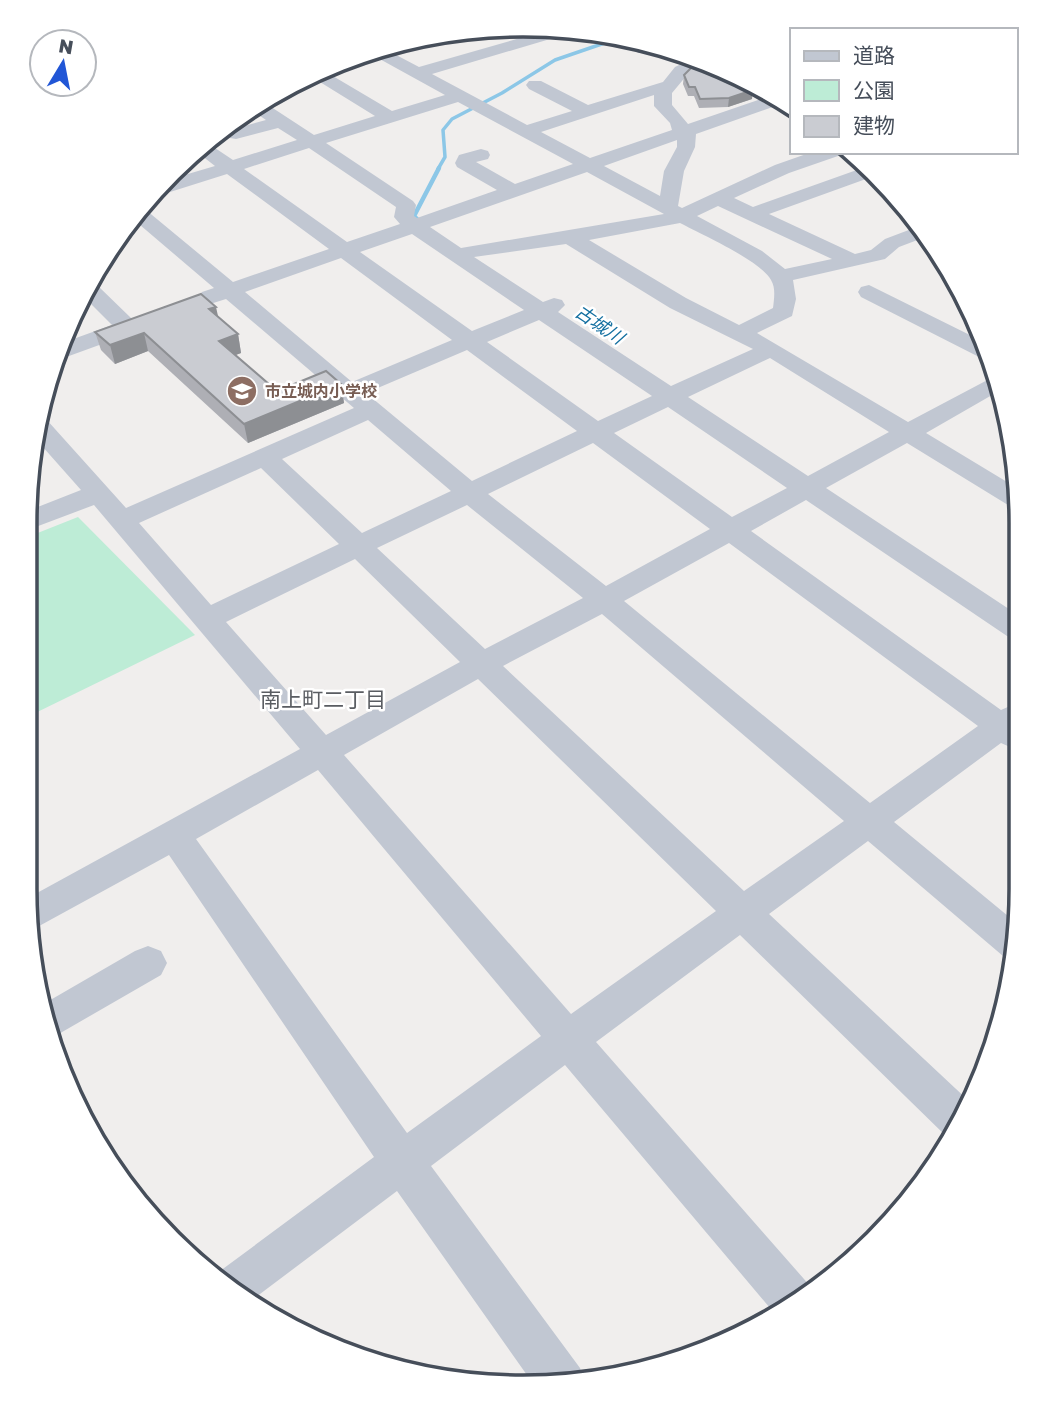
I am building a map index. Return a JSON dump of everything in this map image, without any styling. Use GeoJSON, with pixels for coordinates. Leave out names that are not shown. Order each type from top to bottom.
{"type":"FeatureCollection","features":[{"type":"Feature","properties":{"kind":"street"},"geometry":{"type":"LineString","coordinates":[[418,74],[539,37]]}},
{"type":"Feature","properties":{"kind":"street"},"geometry":{"type":"LineString","coordinates":[[386,56],[755,256],[782,276],[785,288],[784,311],[740,332]]}},
{"type":"Feature","properties":{"kind":"street"},"geometry":{"type":"LineString","coordinates":[[674,212],[674,171],[686,147],[684,131],[661,101],[666,86],[689,67]]}},
{"type":"Feature","properties":{"kind":"street"},"geometry":{"type":"LineString","coordinates":[[326,79],[391,118]]}},
{"type":"Feature","properties":{"kind":"street"},"geometry":{"type":"LineString","coordinates":[[535,85],[586,111]]}},
{"type":"Feature","properties":{"kind":"street"},"geometry":{"type":"LineString","coordinates":[[524,132],[666,86]]}},
{"type":"Feature","properties":{"kind":"street"},"geometry":{"type":"LineString","coordinates":[[177,181],[458,96]]}},
{"type":"Feature","properties":{"kind":"street"},"geometry":{"type":"LineString","coordinates":[[190,304],[766,102]]}},
{"type":"Feature","properties":{"kind":"street"},"geometry":{"type":"LineString","coordinates":[[266,111],[406,205],[404,217],[422,223],[470,251],[548,308]]}},
{"type":"Feature","properties":{"kind":"street"},"geometry":{"type":"LineString","coordinates":[[236,134],[281,121]]}},
{"type":"Feature","properties":{"kind":"street"},"geometry":{"type":"LineString","coordinates":[[209,151],[729,530],[1009,723]]}},
{"type":"Feature","properties":{"kind":"street"},"geometry":{"type":"LineString","coordinates":[[470,251],[570,237],[674,212],[717,198],[782,169],[827,154],[855,167]]}},
{"type":"Feature","properties":{"kind":"street"},"geometry":{"type":"LineString","coordinates":[[481,155],[466,159],[464,163],[512,191]]}},
{"type":"Feature","properties":{"kind":"street"},"geometry":{"type":"LineString","coordinates":[[752,214],[862,175]]}},
{"type":"Feature","properties":{"kind":"street"},"geometry":{"type":"LineString","coordinates":[[717,198],[852,260]]}},
{"type":"Feature","properties":{"kind":"street"},"geometry":{"type":"LineString","coordinates":[[144,218],[468,492],[604,600],[1006,937]]}},
{"type":"Feature","properties":{"kind":"street"},"geometry":{"type":"LineString","coordinates":[[422,223],[813,484],[1009,623]]}},
{"type":"Feature","properties":{"kind":"street"},"geometry":{"type":"LineString","coordinates":[[782,276],[878,255],[892,243],[914,234]]}},
{"type":"Feature","properties":{"kind":"street"},"geometry":{"type":"LineString","coordinates":[[570,237],[678,303],[771,349],[1008,494]]}},
{"type":"Feature","properties":{"kind":"street"},"geometry":{"type":"LineString","coordinates":[[869,292],[975,346]]}},
{"type":"Feature","properties":{"kind":"street"},"geometry":{"type":"LineString","coordinates":[[94,295],[127,327]]}},
{"type":"Feature","properties":{"kind":"street"},"geometry":{"type":"LineString","coordinates":[[348,392],[548,308]]}},
{"type":"Feature","properties":{"kind":"street"},"geometry":{"type":"LineString","coordinates":[[70,348],[152,318]]}},
{"type":"Feature","properties":{"kind":"street"},"geometry":{"type":"LineString","coordinates":[[207,619],[771,349]]}},
{"type":"Feature","properties":{"kind":"street"},"geometry":{"type":"LineString","coordinates":[[38,911],[481,664],[604,600],[987,388]]}},
{"type":"Feature","properties":{"kind":"street"},"geometry":{"type":"LineString","coordinates":[[122,520],[370,410]]}},
{"type":"Feature","properties":{"kind":"street"},"geometry":{"type":"LineString","coordinates":[[45,433],[323,752],[789,1296]]}},
{"type":"Feature","properties":{"kind":"street"},"geometry":{"type":"LineString","coordinates":[[266,458],[953,1115]]}},
{"type":"Feature","properties":{"kind":"street"},"geometry":{"type":"LineString","coordinates":[[813,484],[1009,605]]}},
{"type":"Feature","properties":{"kind":"street"},"geometry":{"type":"LineString","coordinates":[[37,518],[97,494]]}},
{"type":"Feature","properties":{"kind":"street"},"geometry":{"type":"LineString","coordinates":[[239,1283],[868,821],[1009,729]]}},
{"type":"Feature","properties":{"kind":"street"},"geometry":{"type":"LineString","coordinates":[[175,836],[403,1163],[555,1374]]}},
{"type":"Feature","properties":{"kind":"street"},"geometry":{"type":"LineString","coordinates":[[54,1018],[148,963]]}},
{"type":"Feature","properties":{"kind":"green space"},"geometry":{"type":"Polygon","coordinates":[[[78,517],[195,635],[37,712],[37,533],[78,517]]]}},
{"type":"Feature","properties":{"kind":"building"},"geometry":{"type":"Polygon","coordinates":[[[691,68],[747,92],[729,98],[700,99],[695,87],[689,87],[684,75],[691,68]]]}},
{"type":"Feature","properties":{"kind":"building"},"geometry":{"type":"Polygon","coordinates":[[[201,294],[216,307],[209,309],[238,334],[219,341],[277,391],[326,371],[341,384],[244,424],[144,333],[110,345],[95,332],[201,294]]]}},
{"type":"Feature","properties":{"kind":"waterway","name":"古城川"},"geometry":{"type":"LineString","coordinates":[[438,169],[445,157],[443,130],[452,119],[502,93],[555,60],[603,44]]}},
{"type":"Feature","properties":{"kind":"waterway","name":"古城川"},"geometry":{"type":"LineString","coordinates":[[417,219],[414,216],[439,168]]}},
{"type":"Feature","properties":{"kind":"place","name":"市立城内小学校"},"geometry":{"type":"Point","coordinates":[242,391]}},
{"type":"Feature","properties":{"kind":"district","name":"南上町二丁目"},"geometry":{"type":"Point","coordinates":[323,699]}}]}
